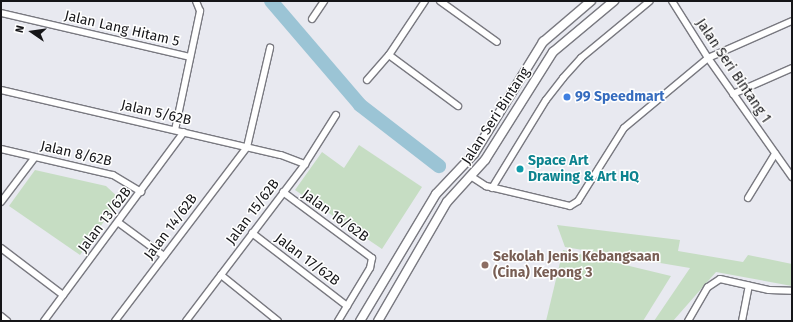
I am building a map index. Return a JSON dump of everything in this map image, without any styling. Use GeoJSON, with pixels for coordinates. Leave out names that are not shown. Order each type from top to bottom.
{"type":"FeatureCollection","features":[{"type":"Feature","properties":{"kind":"street"},"geometry":{"type":"LineString","coordinates":[[312,19],[324,1]]}},
{"type":"Feature","properties":{"kind":"street"},"geometry":{"type":"LineString","coordinates":[[367,80],[389,55],[425,1]]}},
{"type":"Feature","properties":{"kind":"street"},"geometry":{"type":"LineString","coordinates":[[440,1],[497,42]]}},
{"type":"Feature","properties":{"kind":"street","name":"Jalan Seri Bintang"},"geometry":{"type":"LineString","coordinates":[[360,321],[436,194],[474,154],[543,42],[591,1]]}},
{"type":"Feature","properties":{"kind":"street","name":"Jalan Seri Bintang"},"geometry":{"type":"LineString","coordinates":[[378,321],[448,202],[472,177],[553,52],[614,1]]}},
{"type":"Feature","properties":{"kind":"street"},"geometry":{"type":"LineString","coordinates":[[492,188],[546,100],[563,78],[580,58],[650,1]]}},
{"type":"Feature","properties":{"kind":"street","name":"Jalan Seri Bintang 1"},"geometry":{"type":"LineString","coordinates":[[672,1],[708,58],[792,177]]}},
{"type":"Feature","properties":{"kind":"street"},"geometry":{"type":"LineString","coordinates":[[175,130],[190,57],[198,4]]}},
{"type":"Feature","properties":{"kind":"street","name":"Jalan Lang Hitam 5"},"geometry":{"type":"LineString","coordinates":[[1,13],[190,57]]}},
{"type":"Feature","properties":{"kind":"street"},"geometry":{"type":"LineString","coordinates":[[446,184],[460,175],[472,177],[492,188],[570,206],[574,204],[624,128],[708,58],[792,21]]}},
{"type":"Feature","properties":{"kind":"street"},"geometry":{"type":"LineString","coordinates":[[247,147],[270,48]]}},
{"type":"Feature","properties":{"kind":"street"},"geometry":{"type":"LineString","coordinates":[[389,55],[458,106]]}},
{"type":"Feature","properties":{"kind":"street"},"geometry":{"type":"LineString","coordinates":[[733,94],[792,68]]}},
{"type":"Feature","properties":{"kind":"street","name":"Jalan 5/62B"},"geometry":{"type":"LineString","coordinates":[[1,90],[247,147],[305,164]]}},
{"type":"Feature","properties":{"kind":"street","name":"Jalan 15/62B"},"geometry":{"type":"LineString","coordinates":[[188,320],[305,164],[336,115]]}},
{"type":"Feature","properties":{"kind":"street","name":"Jalan 13/62B"},"geometry":{"type":"LineString","coordinates":[[44,321],[142,192],[184,132]]}},
{"type":"Feature","properties":{"kind":"street","name":"Jalan 14/62B"},"geometry":{"type":"LineString","coordinates":[[115,321],[247,147]]}},
{"type":"Feature","properties":{"kind":"street","name":"Jalan 8/62B"},"geometry":{"type":"LineString","coordinates":[[1,149],[113,175],[142,192]]}},
{"type":"Feature","properties":{"kind":"street"},"geometry":{"type":"LineString","coordinates":[[748,198],[775,154]]}},
{"type":"Feature","properties":{"kind":"street"},"geometry":{"type":"LineString","coordinates":[[1,202],[35,157]]}},
{"type":"Feature","properties":{"kind":"street","name":"Jalan 16/62B"},"geometry":{"type":"LineString","coordinates":[[283,192],[372,258],[370,268],[347,306]]}},
{"type":"Feature","properties":{"kind":"street"},"geometry":{"type":"LineString","coordinates":[[119,223],[164,256]]}},
{"type":"Feature","properties":{"kind":"street","name":"Jalan 17/62B"},"geometry":{"type":"LineString","coordinates":[[252,233],[347,306]]}},
{"type":"Feature","properties":{"kind":"street"},"geometry":{"type":"LineString","coordinates":[[1,248],[63,295]]}},
{"type":"Feature","properties":{"kind":"street"},"geometry":{"type":"LineString","coordinates":[[221,275],[278,321]]}},
{"type":"Feature","properties":{"kind":"street"},"geometry":{"type":"LineString","coordinates":[[688,321],[694,315],[708,287],[720,278],[749,286],[792,291]]}},
{"type":"Feature","properties":{"kind":"street"},"geometry":{"type":"LineString","coordinates":[[742,321],[749,286]]}},
{"type":"Feature","properties":{"kind":"street"},"geometry":{"type":"LineString","coordinates":[[338,321],[347,306]]}},
{"type":"Feature","properties":{"kind":"street"},"geometry":{"type":"LineString","coordinates":[[1,316],[7,321]]}},
{"type":"Feature","properties":{"kind":"green space"},"geometry":{"type":"Polygon","coordinates":[[[359,145],[422,187],[382,249],[295,190],[322,152],[344,168],[359,145]]]}},
{"type":"Feature","properties":{"kind":"green space"},"geometry":{"type":"Polygon","coordinates":[[[35,170],[106,186],[120,199],[80,255],[9,206],[35,170]]]}},
{"type":"Feature","properties":{"kind":"green space"},"geometry":{"type":"Polygon","coordinates":[[[557,225],[680,240],[678,251],[743,262],[748,255],[792,264],[792,286],[716,272],[673,321],[654,321],[690,268],[565,247],[557,225]]]}},
{"type":"Feature","properties":{"kind":"green space"},"geometry":{"type":"Polygon","coordinates":[[[563,250],[671,276],[643,321],[546,321],[563,250]]]}},
{"type":"Feature","properties":{"kind":"waterway"},"geometry":{"type":"LineString","coordinates":[[271,1],[360,105],[439,166]]}},
{"type":"Feature","properties":{"kind":"place","name":"99 Speedmart"},"geometry":{"type":"Point","coordinates":[567,97]}},
{"type":"Feature","properties":{"kind":"place","name":"Space Art Drawing & Art HQ"},"geometry":{"type":"Point","coordinates":[520,169]}},
{"type":"Feature","properties":{"kind":"place","name":"Sekolah Jenis Kebangsaan (Cina) Kepong 3"},"geometry":{"type":"Point","coordinates":[485,265]}}]}
